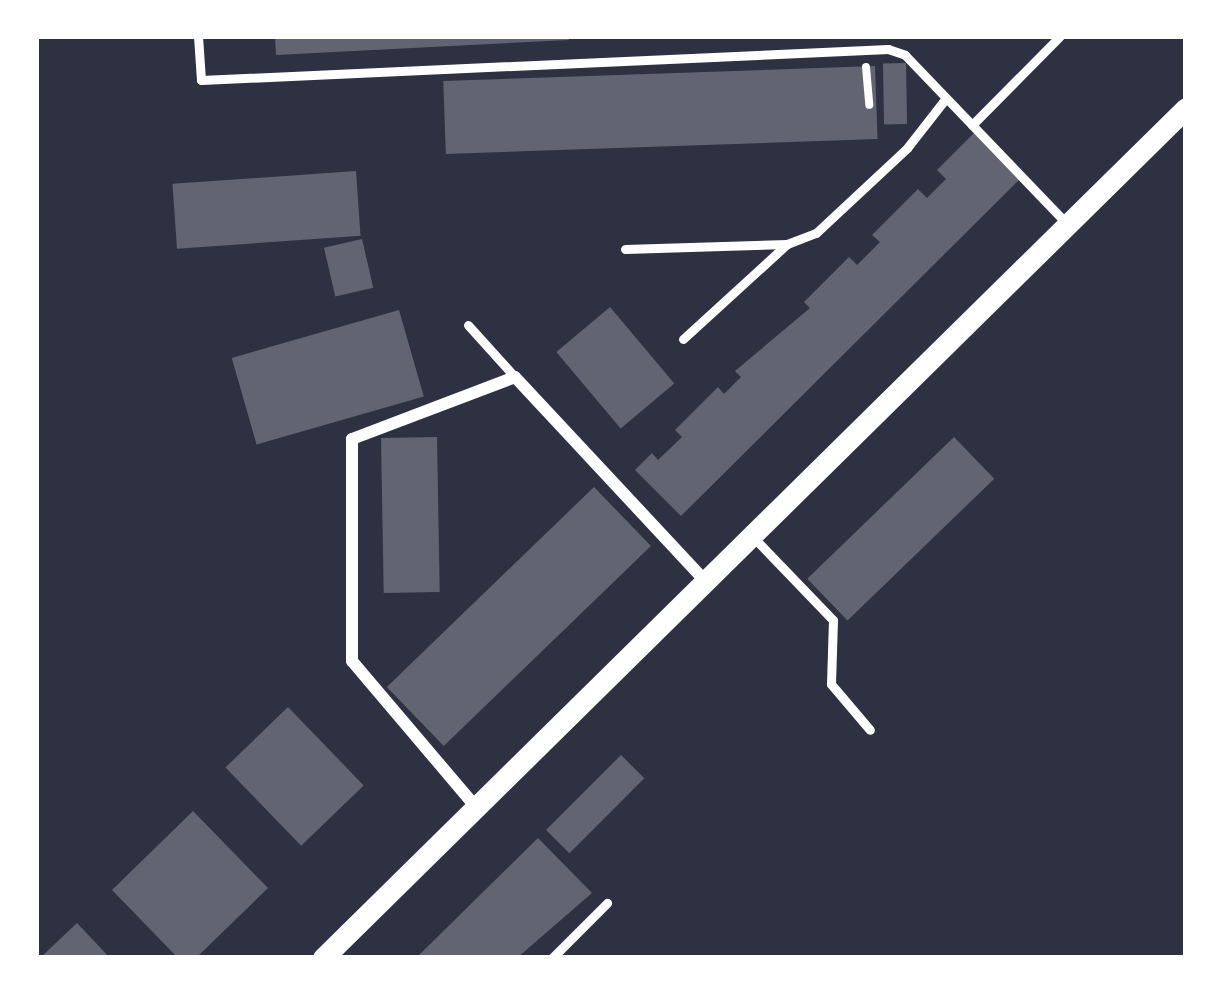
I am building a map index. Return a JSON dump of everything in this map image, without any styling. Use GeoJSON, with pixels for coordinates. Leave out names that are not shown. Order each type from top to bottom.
{"type":"FeatureCollection","features":[{"type":"Feature","properties":{"kind":"street"},"geometry":{"type":"LineString","coordinates":[[338,953],[476,806],[1186,108]]}},
{"type":"Feature","properties":{"kind":"street"},"geometry":{"type":"LineString","coordinates":[[476,806],[352,661],[352,440],[515,377],[704,580]]}},
{"type":"Feature","properties":{"kind":"lane"},"geometry":{"type":"LineString","coordinates":[[198,36],[201,80],[888,49],[905,55],[1065,222]]}},
{"type":"Feature","properties":{"kind":"lane"},"geometry":{"type":"LineString","coordinates":[[770,36],[771,54]]}},
{"type":"Feature","properties":{"kind":"lane"},"geometry":{"type":"LineString","coordinates":[[972,125],[1060,36]]}},
{"type":"Feature","properties":{"kind":"lane"},"geometry":{"type":"LineString","coordinates":[[625,249],[787,244],[816,233],[907,148],[946,98]]}},
{"type":"Feature","properties":{"kind":"lane"},"geometry":{"type":"LineString","coordinates":[[683,339],[787,244]]}},
{"type":"Feature","properties":{"kind":"lane"},"geometry":{"type":"LineString","coordinates":[[468,326],[515,377]]}},
{"type":"Feature","properties":{"kind":"lane"},"geometry":{"type":"LineString","coordinates":[[750,534],[833,620],[831,684],[870,730]]}},
{"type":"Feature","properties":{"kind":"lane"},"geometry":{"type":"LineString","coordinates":[[552,958],[607,903]]}},
{"type":"Feature","properties":{"kind":"path"},"geometry":{"type":"LineString","coordinates":[[866,66],[869,105]]}},
{"type":"Feature","properties":{"kind":"building"},"geometry":{"type":"Polygon","coordinates":[[[275,36],[569,36],[569,40],[276,55],[275,36]]]}},
{"type":"Feature","properties":{"kind":"building"},"geometry":{"type":"Polygon","coordinates":[[[883,63],[906,63],[907,124],[884,124],[883,63]]]}},
{"type":"Feature","properties":{"kind":"building"},"geometry":{"type":"Polygon","coordinates":[[[875,66],[878,139],[446,154],[443,81],[875,66]]]}},
{"type":"Feature","properties":{"kind":"building"},"geometry":{"type":"Polygon","coordinates":[[[974,133],[1019,180],[681,516],[635,470],[652,453],[658,460],[682,437],[675,430],[718,387],[724,394],[741,377],[735,371],[810,308],[804,302],[849,257],[857,265],[880,242],[872,235],[918,189],[927,198],[946,179],[937,170],[974,133]]]}},
{"type":"Feature","properties":{"kind":"building"},"geometry":{"type":"Polygon","coordinates":[[[356,171],[361,236],[177,249],[172,184],[356,171]]]}},
{"type":"Feature","properties":{"kind":"building"},"geometry":{"type":"Polygon","coordinates":[[[362,239],[373,288],[335,296],[324,248],[362,239]]]}},
{"type":"Feature","properties":{"kind":"building"},"geometry":{"type":"Polygon","coordinates":[[[610,307],[674,384],[621,429],[556,352],[610,307]]]}},
{"type":"Feature","properties":{"kind":"building"},"geometry":{"type":"Polygon","coordinates":[[[399,310],[424,397],[257,444],[232,358],[399,310]]]}},
{"type":"Feature","properties":{"kind":"building"},"geometry":{"type":"Polygon","coordinates":[[[437,437],[440,592],[384,593],[381,438],[437,437]]]}},
{"type":"Feature","properties":{"kind":"building"},"geometry":{"type":"Polygon","coordinates":[[[954,437],[994,479],[848,620],[807,579],[954,437]]]}},
{"type":"Feature","properties":{"kind":"building"},"geometry":{"type":"Polygon","coordinates":[[[594,487],[651,546],[444,746],[387,687],[594,487]]]}},
{"type":"Feature","properties":{"kind":"building"},"geometry":{"type":"Polygon","coordinates":[[[288,707],[364,785],[301,846],[225,767],[288,707]]]}},
{"type":"Feature","properties":{"kind":"building"},"geometry":{"type":"Polygon","coordinates":[[[621,755],[644,778],[569,853],[546,830],[621,755]]]}},
{"type":"Feature","properties":{"kind":"building"},"geometry":{"type":"Polygon","coordinates":[[[193,811],[268,888],[196,958],[178,958],[112,890],[193,811]]]}},
{"type":"Feature","properties":{"kind":"building"},"geometry":{"type":"Polygon","coordinates":[[[538,838],[592,893],[517,958],[416,958],[538,838]]]}},
{"type":"Feature","properties":{"kind":"building"},"geometry":{"type":"Polygon","coordinates":[[[77,923],[110,958],[40,958],[77,923]]]}}]}
